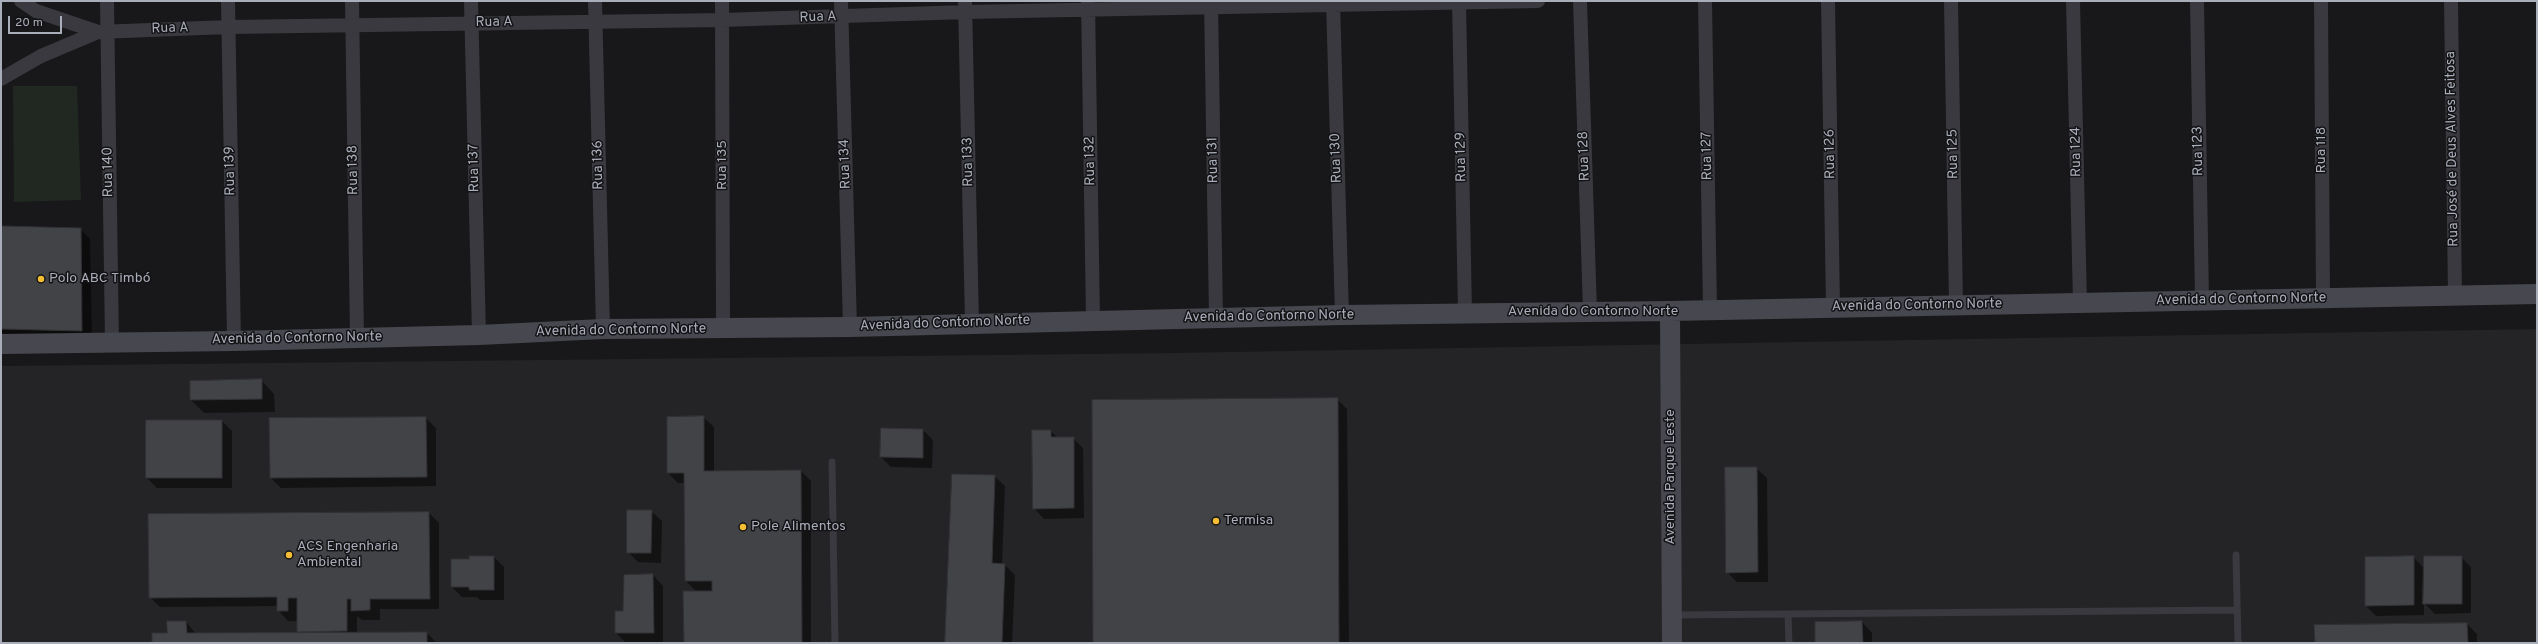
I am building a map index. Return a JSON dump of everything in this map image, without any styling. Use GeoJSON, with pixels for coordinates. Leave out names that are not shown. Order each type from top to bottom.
{"type":"FeatureCollection","features":[{"type":"Feature","properties":{"kind":"street","name":"Rua A"},"geometry":{"type":"LineString","coordinates":[[21,1],[36,11],[102,32]]}},
{"type":"Feature","properties":{"kind":"street","name":"Rua 140"},"geometry":{"type":"LineString","coordinates":[[107,1],[102,32],[112,343]]}},
{"type":"Feature","properties":{"kind":"street","name":"Rua 139"},"geometry":{"type":"LineString","coordinates":[[228,1],[234,341]]}},
{"type":"Feature","properties":{"kind":"street","name":"Rua 138"},"geometry":{"type":"LineString","coordinates":[[352,1],[357,338]]}},
{"type":"Feature","properties":{"kind":"street","name":"Rua 137"},"geometry":{"type":"LineString","coordinates":[[471,1],[479,335]]}},
{"type":"Feature","properties":{"kind":"street","name":"Rua 136"},"geometry":{"type":"LineString","coordinates":[[595,1],[602,329]]}},
{"type":"Feature","properties":{"kind":"street","name":"Rua 135"},"geometry":{"type":"LineString","coordinates":[[722,1],[723,328]]}},
{"type":"Feature","properties":{"kind":"street","name":"Rua 134"},"geometry":{"type":"LineString","coordinates":[[841,1],[850,327]]}},
{"type":"Feature","properties":{"kind":"street","name":"Rua A"},"geometry":{"type":"LineString","coordinates":[[1,79],[41,56],[102,32],[229,27],[842,17],[965,7],[1538,1]]}},
{"type":"Feature","properties":{"kind":"street","name":"Rua 128"},"geometry":{"type":"LineString","coordinates":[[1580,1],[1590,311]]}},
{"type":"Feature","properties":{"kind":"street","name":"Rua 127"},"geometry":{"type":"LineString","coordinates":[[1705,1],[1710,310]]}},
{"type":"Feature","properties":{"kind":"street","name":"Rua 126"},"geometry":{"type":"LineString","coordinates":[[1828,1],[1833,307]]}},
{"type":"Feature","properties":{"kind":"street","name":"Rua 125"},"geometry":{"type":"LineString","coordinates":[[1951,1],[1956,306]]}},
{"type":"Feature","properties":{"kind":"street","name":"Rua 124"},"geometry":{"type":"LineString","coordinates":[[2073,1],[2080,303]]}},
{"type":"Feature","properties":{"kind":"street","name":"Rua 123"},"geometry":{"type":"LineString","coordinates":[[2197,1],[2202,301]]}},
{"type":"Feature","properties":{"kind":"street","name":"Rua 118"},"geometry":{"type":"LineString","coordinates":[[2322,1],[2323,299]]}},
{"type":"Feature","properties":{"kind":"street","name":"Rua José de Deus Alves Feitosa"},"geometry":{"type":"LineString","coordinates":[[2452,1],[2455,296]]}},
{"type":"Feature","properties":{"kind":"street","name":"Rua 129"},"geometry":{"type":"LineString","coordinates":[[1459,2],[1465,313]]}},
{"type":"Feature","properties":{"kind":"street","name":"Rua 130"},"geometry":{"type":"LineString","coordinates":[[1333,4],[1342,315]]}},
{"type":"Feature","properties":{"kind":"street","name":"Rua 131"},"geometry":{"type":"LineString","coordinates":[[1211,5],[1216,318]]}},
{"type":"Feature","properties":{"kind":"street","name":"Rua 132"},"geometry":{"type":"LineString","coordinates":[[1088,6],[1093,320]]}},
{"type":"Feature","properties":{"kind":"street","name":"Rua 133"},"geometry":{"type":"LineString","coordinates":[[965,7],[972,323]]}},
{"type":"Feature","properties":{"kind":"street","name":"Avenida do Contorno Norte"},"geometry":{"type":"LineString","coordinates":[[1,344],[234,341],[479,335],[602,329],[850,327],[1342,315],[1956,306],[2537,294]]}},
{"type":"Feature","properties":{"kind":"street","name":"Avenida Parque Leste"},"geometry":{"type":"LineString","coordinates":[[1670,311],[1672,643]]}},
{"type":"Feature","properties":{"kind":"lane"},"geometry":{"type":"LineString","coordinates":[[832,462],[835,643]]}},
{"type":"Feature","properties":{"kind":"lane"},"geometry":{"type":"LineString","coordinates":[[2236,555],[2238,643]]}},
{"type":"Feature","properties":{"kind":"lane"},"geometry":{"type":"LineString","coordinates":[[1672,615],[2237,610]]}},
{"type":"Feature","properties":{"kind":"lane"},"geometry":{"type":"LineString","coordinates":[[1788,614],[1788,643]]}},
{"type":"Feature","properties":{"kind":"shaded area"},"geometry":{"type":"Polygon","coordinates":[[[13,86],[77,86],[81,200],[14,202],[13,86]]]}},
{"type":"Feature","properties":{"kind":"shaded area"},"geometry":{"type":"Polygon","coordinates":[[[2537,329],[2537,643],[1,643],[1,366],[1175,353],[2537,329]]]}},
{"type":"Feature","properties":{"kind":"building","name":"Polo ABC Timbó"},"geometry":{"type":"Polygon","coordinates":[[[1,226],[81,228],[82,331],[1,329],[1,226]]]}},
{"type":"Feature","properties":{"kind":"building"},"geometry":{"type":"Polygon","coordinates":[[[262,379],[262,399],[190,400],[190,381],[262,379]]]}},
{"type":"Feature","properties":{"kind":"building","name":"Termisa"},"geometry":{"type":"Polygon","coordinates":[[[1338,398],[1339,643],[1093,643],[1092,400],[1338,398]]]}},
{"type":"Feature","properties":{"kind":"building","name":"Pole Alimentos"},"geometry":{"type":"Polygon","coordinates":[[[704,416],[704,471],[801,470],[802,643],[684,643],[683,591],[712,591],[712,581],[685,581],[684,473],[667,473],[667,417],[704,416]]]}},
{"type":"Feature","properties":{"kind":"building"},"geometry":{"type":"Polygon","coordinates":[[[426,417],[427,477],[270,478],[269,418],[426,417]]]}},
{"type":"Feature","properties":{"kind":"building"},"geometry":{"type":"Polygon","coordinates":[[[146,420],[222,420],[222,478],[146,478],[146,420]]]}},
{"type":"Feature","properties":{"kind":"building"},"geometry":{"type":"Polygon","coordinates":[[[881,428],[923,429],[923,458],[880,457],[881,428]]]}},
{"type":"Feature","properties":{"kind":"building"},"geometry":{"type":"Polygon","coordinates":[[[1032,430],[1051,430],[1051,437],[1074,437],[1074,508],[1033,509],[1032,430]]]}},
{"type":"Feature","properties":{"kind":"building"},"geometry":{"type":"Polygon","coordinates":[[[1725,467],[1757,467],[1758,572],[1726,573],[1725,467]]]}},
{"type":"Feature","properties":{"kind":"building"},"geometry":{"type":"Polygon","coordinates":[[[952,474],[995,475],[992,563],[1005,564],[1002,643],[945,643],[952,474]]]}},
{"type":"Feature","properties":{"kind":"building"},"geometry":{"type":"Polygon","coordinates":[[[627,510],[652,510],[651,553],[627,553],[627,510]]]}},
{"type":"Feature","properties":{"kind":"building","name":"ACS Engenharia Ambiental"},"geometry":{"type":"Polygon","coordinates":[[[429,512],[430,599],[370,599],[370,610],[351,611],[351,599],[347,599],[347,631],[297,632],[297,598],[288,598],[288,611],[277,611],[277,597],[149,598],[148,514],[429,512]]]}},
{"type":"Feature","properties":{"kind":"building"},"geometry":{"type":"Polygon","coordinates":[[[469,556],[494,556],[494,590],[469,590],[469,587],[451,587],[451,559],[469,559],[469,556]]]}},
{"type":"Feature","properties":{"kind":"building"},"geometry":{"type":"Polygon","coordinates":[[[2414,556],[2414,605],[2365,606],[2365,557],[2414,556]]]}},
{"type":"Feature","properties":{"kind":"building"},"geometry":{"type":"Polygon","coordinates":[[[2424,556],[2462,556],[2462,604],[2423,604],[2424,556]]]}},
{"type":"Feature","properties":{"kind":"building"},"geometry":{"type":"Polygon","coordinates":[[[653,574],[654,633],[615,633],[615,611],[623,611],[624,575],[653,574]]]}},
{"type":"Feature","properties":{"kind":"building"},"geometry":{"type":"Polygon","coordinates":[[[167,621],[186,621],[187,633],[427,632],[427,643],[152,643],[152,633],[167,633],[167,621]]]}},
{"type":"Feature","properties":{"kind":"building"},"geometry":{"type":"Polygon","coordinates":[[[1862,621],[1863,643],[1815,643],[1815,622],[1862,621]]]}},
{"type":"Feature","properties":{"kind":"building"},"geometry":{"type":"Polygon","coordinates":[[[2467,623],[2468,643],[2315,643],[2314,625],[2467,623]]]}},
{"type":"Feature","properties":{"kind":"place","name":"Polo ABC Timbó"},"geometry":{"type":"Point","coordinates":[41,279]}},
{"type":"Feature","properties":{"kind":"place","name":"Termisa"},"geometry":{"type":"Point","coordinates":[1216,521]}},
{"type":"Feature","properties":{"kind":"place","name":"Pole Alimentos"},"geometry":{"type":"Point","coordinates":[743,527]}},
{"type":"Feature","properties":{"kind":"place","name":"ACS Engenharia Ambiental"},"geometry":{"type":"Point","coordinates":[289,555]}}]}
